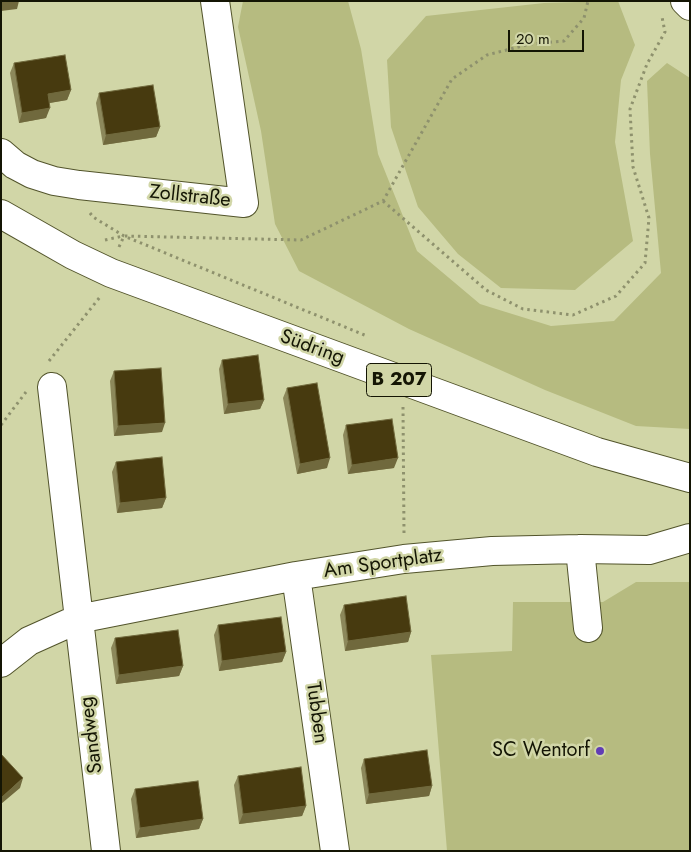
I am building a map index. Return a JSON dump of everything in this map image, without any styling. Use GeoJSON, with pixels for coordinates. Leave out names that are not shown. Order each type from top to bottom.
{"type":"FeatureCollection","features":[{"type":"Feature","properties":{"kind":"street","name":"Zollstraße"},"geometry":{"type":"LineString","coordinates":[[1,153],[15,165],[32,174],[54,181],[244,203],[215,1]]}},
{"type":"Feature","properties":{"kind":"street"},"geometry":{"type":"LineString","coordinates":[[673,5],[690,6]]}},
{"type":"Feature","properties":{"kind":"street","name":"Südring"},"geometry":{"type":"LineString","coordinates":[[1,214],[57,246],[111,273],[403,382],[598,452],[690,478]]}},
{"type":"Feature","properties":{"kind":"street","name":"Sandweg"},"geometry":{"type":"LineString","coordinates":[[43,378],[78,619],[106,851]]}},
{"type":"Feature","properties":{"kind":"street","name":"Am Sportplatz"},"geometry":{"type":"LineString","coordinates":[[1,663],[29,641],[78,619],[296,576],[404,558],[492,551],[649,550],[690,538]]}},
{"type":"Feature","properties":{"kind":"street"},"geometry":{"type":"LineString","coordinates":[[580,549],[588,628]]}},
{"type":"Feature","properties":{"kind":"street","name":"Tubben"},"geometry":{"type":"LineString","coordinates":[[296,576],[335,851]]}},
{"type":"Feature","properties":{"kind":"path"},"geometry":{"type":"LineString","coordinates":[[124,236],[301,240],[383,201],[452,79],[488,55],[530,44],[564,41],[584,18],[588,1]]}},
{"type":"Feature","properties":{"kind":"path"},"geometry":{"type":"LineString","coordinates":[[383,201],[486,290],[524,309],[573,315],[616,296],[645,263],[650,218],[634,167],[630,109],[647,64],[665,32],[673,5]]}},
{"type":"Feature","properties":{"kind":"path"},"geometry":{"type":"LineString","coordinates":[[1,425],[43,378],[100,297],[124,236]]}},
{"type":"Feature","properties":{"kind":"path"},"geometry":{"type":"LineString","coordinates":[[124,236],[372,338]]}},
{"type":"Feature","properties":{"kind":"path"},"geometry":{"type":"LineString","coordinates":[[403,382],[404,558]]}},
{"type":"Feature","properties":{"kind":"green space"},"geometry":{"type":"Polygon","coordinates":[[[243,1],[348,1],[361,49],[378,154],[417,251],[480,304],[551,326],[614,321],[661,273],[650,154],[647,81],[667,63],[690,78],[690,429],[636,426],[545,390],[409,329],[299,271],[275,224],[261,131],[238,27],[243,1]]]}},
{"type":"Feature","properties":{"kind":"green space"},"geometry":{"type":"Polygon","coordinates":[[[618,1],[635,45],[621,80],[615,142],[633,241],[575,290],[501,288],[458,254],[418,207],[391,127],[387,60],[426,16],[544,3],[618,1]]]}},
{"type":"Feature","properties":{"kind":"green space","name":"SC Wentorf"},"geometry":{"type":"Polygon","coordinates":[[[636,582],[690,582],[690,851],[447,851],[431,655],[512,651],[513,602],[603,602],[636,582]]]}},
{"type":"Feature","properties":{"kind":"building"},"geometry":{"type":"Polygon","coordinates":[[[65,55],[71,90],[48,94],[50,108],[22,113],[14,63],[65,55]]]}},
{"type":"Feature","properties":{"kind":"building"},"geometry":{"type":"Polygon","coordinates":[[[153,85],[160,127],[106,135],[99,93],[153,85]]]}},
{"type":"Feature","properties":{"kind":"building"},"geometry":{"type":"Polygon","coordinates":[[[258,355],[264,400],[228,404],[222,360],[258,355]]]}},
{"type":"Feature","properties":{"kind":"building"},"geometry":{"type":"Polygon","coordinates":[[[161,368],[165,423],[118,426],[114,371],[161,368]]]}},
{"type":"Feature","properties":{"kind":"building"},"geometry":{"type":"Polygon","coordinates":[[[317,383],[330,458],[300,464],[287,388],[317,383]]]}},
{"type":"Feature","properties":{"kind":"building"},"geometry":{"type":"Polygon","coordinates":[[[392,419],[398,458],[352,465],[346,425],[392,419]]]}},
{"type":"Feature","properties":{"kind":"building"},"geometry":{"type":"Polygon","coordinates":[[[162,457],[166,498],[120,503],[116,462],[162,457]]]}},
{"type":"Feature","properties":{"kind":"building"},"geometry":{"type":"Polygon","coordinates":[[[406,596],[411,632],[348,641],[344,605],[406,596]]]}},
{"type":"Feature","properties":{"kind":"building"},"geometry":{"type":"Polygon","coordinates":[[[281,617],[286,652],[222,661],[218,625],[281,617]]]}},
{"type":"Feature","properties":{"kind":"building"},"geometry":{"type":"Polygon","coordinates":[[[178,630],[183,666],[119,675],[115,638],[178,630]]]}},
{"type":"Feature","properties":{"kind":"building"},"geometry":{"type":"Polygon","coordinates":[[[427,750],[432,786],[369,794],[364,759],[427,750]]]}},
{"type":"Feature","properties":{"kind":"building"},"geometry":{"type":"Polygon","coordinates":[[[1,754],[23,778],[1,798],[1,754]]]}},
{"type":"Feature","properties":{"kind":"building"},"geometry":{"type":"Polygon","coordinates":[[[301,767],[306,806],[243,814],[238,776],[301,767]]]}},
{"type":"Feature","properties":{"kind":"building"},"geometry":{"type":"Polygon","coordinates":[[[198,781],[203,819],[140,828],[135,789],[198,781]]]}},
{"type":"Feature","properties":{"kind":"place","name":"SC Wentorf"},"geometry":{"type":"Point","coordinates":[600,751]}}]}
